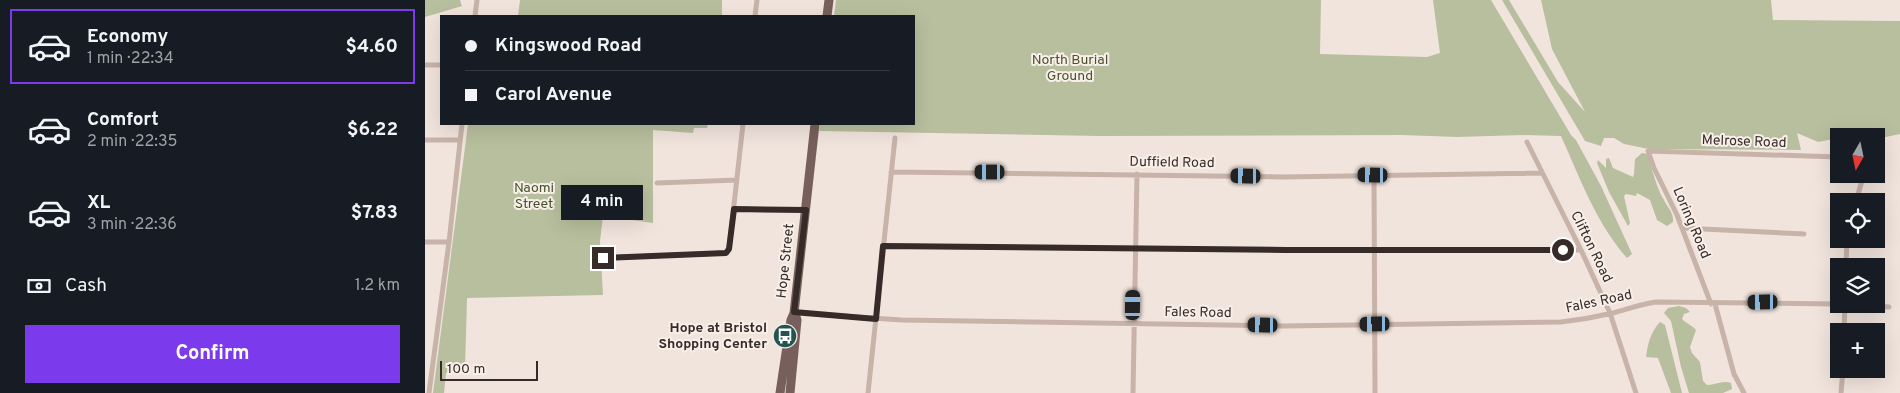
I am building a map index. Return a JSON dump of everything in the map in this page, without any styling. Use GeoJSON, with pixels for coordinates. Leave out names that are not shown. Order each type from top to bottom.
{"type":"FeatureCollection","features":[{"type":"Feature","properties":{"kind":"main road"},"geometry":{"type":"LineString","coordinates":[[827,15],[829,0]]}},
{"type":"Feature","properties":{"kind":"main road","name":"Hope Street"},"geometry":{"type":"LineString","coordinates":[[780,393],[791,320],[794,312],[815,125]]}},
{"type":"Feature","properties":{"kind":"main road","name":"Hope Street"},"geometry":{"type":"LineString","coordinates":[[790,393],[797,320],[794,312]]}},
{"type":"Feature","properties":{"kind":"street"},"geometry":{"type":"LineString","coordinates":[[475,15],[477,0]]}},
{"type":"Feature","properties":{"kind":"street"},"geometry":{"type":"LineString","coordinates":[[755,15],[757,0]]}},
{"type":"Feature","properties":{"kind":"street"},"geometry":{"type":"LineString","coordinates":[[425,65],[440,65]]}},
{"type":"Feature","properties":{"kind":"street"},"geometry":{"type":"LineString","coordinates":[[429,393],[462,125]]}},
{"type":"Feature","properties":{"kind":"street"},"geometry":{"type":"LineString","coordinates":[[603,258],[726,253],[734,209],[743,125]]}},
{"type":"Feature","properties":{"kind":"street"},"geometry":{"type":"LineString","coordinates":[[867,393],[895,138]]}},
{"type":"Feature","properties":{"kind":"street"},"geometry":{"type":"LineString","coordinates":[[425,140],[460,140]]}},
{"type":"Feature","properties":{"kind":"street","name":"Clifton Road"},"geometry":{"type":"LineString","coordinates":[[1527,142],[1581,250],[1610,314],[1636,393]]}},
{"type":"Feature","properties":{"kind":"street","name":"Melrose Road"},"geometry":{"type":"LineString","coordinates":[[1648,151],[1830,157]]}},
{"type":"Feature","properties":{"kind":"street","name":"Loring Road"},"geometry":{"type":"LineString","coordinates":[[1648,151],[1713,304],[1734,374],[1744,392]]}},
{"type":"Feature","properties":{"kind":"street","name":"Duffield Road"},"geometry":{"type":"LineString","coordinates":[[891,172],[1283,177],[1542,173]]}},
{"type":"Feature","properties":{"kind":"street"},"geometry":{"type":"LineString","coordinates":[[1133,393],[1134,249],[1137,174]]}},
{"type":"Feature","properties":{"kind":"street"},"geometry":{"type":"LineString","coordinates":[[1373,175],[1375,393]]}},
{"type":"Feature","properties":{"kind":"street"},"geometry":{"type":"LineString","coordinates":[[657,183],[737,180]]}},
{"type":"Feature","properties":{"kind":"street"},"geometry":{"type":"LineString","coordinates":[[734,209],[806,210]]}},
{"type":"Feature","properties":{"kind":"street"},"geometry":{"type":"LineString","coordinates":[[1682,228],[1804,234]]}},
{"type":"Feature","properties":{"kind":"street"},"geometry":{"type":"LineString","coordinates":[[425,242],[449,242]]}},
{"type":"Feature","properties":{"kind":"street"},"geometry":{"type":"LineString","coordinates":[[883,246],[1134,249],[1581,250]]}},
{"type":"Feature","properties":{"kind":"street","name":"Fales Road"},"geometry":{"type":"LineString","coordinates":[[794,312],[876,319],[1283,326],[1561,322],[1610,314],[1637,305],[1656,302],[1830,304]]}},
{"type":"Feature","properties":{"kind":"street","name":"Fales Road"},"geometry":{"type":"LineString","coordinates":[[1885,307],[1889,307]]}},
{"type":"Feature","properties":{"kind":"street"},"geometry":{"type":"LineString","coordinates":[[1841,393],[1842,378]]}},
{"type":"Feature","properties":{"kind":"green space"},"geometry":{"type":"Polygon","coordinates":[[[425,0],[460,0],[462,6],[425,17],[425,0]]]}},
{"type":"Feature","properties":{"kind":"green space"},"geometry":{"type":"Polygon","coordinates":[[[520,0],[722,0],[722,15],[518,15],[520,0]]]}},
{"type":"Feature","properties":{"kind":"green space","name":"North Burial Ground"},"geometry":{"type":"Polygon","coordinates":[[[836,0],[1321,0],[1320,54],[1427,57],[1440,53],[1433,0],[1491,0],[1571,135],[1576,140],[1601,186],[1632,254],[1627,258],[1606,230],[1589,200],[1561,136],[1100,136],[819,131],[820,125],[915,125],[915,15],[834,15],[836,0]]]}},
{"type":"Feature","properties":{"kind":"green space"},"geometry":{"type":"Polygon","coordinates":[[[1502,0],[1509,0],[1558,82],[1585,112],[1552,49],[1541,0],[1771,0],[1773,20],[1900,21],[1900,134],[1885,137],[1885,128],[1830,128],[1830,140],[1818,142],[1797,133],[1801,150],[1649,149],[1624,144],[1614,138],[1604,138],[1601,146],[1585,141],[1502,0]]]}},
{"type":"Feature","properties":{"kind":"green space","name":"Naomi Street"},"geometry":{"type":"Polygon","coordinates":[[[468,125],[708,125],[707,128],[694,128],[693,133],[653,130],[653,223],[603,216],[600,241],[603,295],[467,298],[465,370],[446,373],[444,393],[433,393],[468,125]]]}},
{"type":"Feature","properties":{"kind":"green space"},"geometry":{"type":"Polygon","coordinates":[[[1642,153],[1648,154],[1661,195],[1673,216],[1673,222],[1667,226],[1657,220],[1650,200],[1637,193],[1636,196],[1626,194],[1624,196],[1630,223],[1628,226],[1609,192],[1597,163],[1598,160],[1606,168],[1606,159],[1609,158],[1613,168],[1633,177],[1635,159],[1642,153]]]}},
{"type":"Feature","properties":{"kind":"green space"},"geometry":{"type":"Polygon","coordinates":[[[1679,306],[1686,308],[1690,312],[1684,314],[1682,319],[1696,330],[1690,347],[1692,353],[1700,362],[1703,381],[1707,385],[1731,383],[1732,389],[1723,393],[1689,393],[1671,321],[1664,313],[1668,308],[1679,306]]]}},
{"type":"Feature","properties":{"kind":"green space"},"geometry":{"type":"Polygon","coordinates":[[[1660,322],[1665,325],[1682,393],[1671,393],[1658,358],[1646,357],[1650,338],[1660,322]]]}},
{"type":"Feature","properties":{"kind":"place","name":"Hope at Bristol Shopping Center"},"geometry":{"type":"Point","coordinates":[785,336]}},
{"type":"Feature","properties":{"kind":"route"},"geometry":{"type":"LineString","coordinates":[[603,258],[726,253],[729,249],[734,209],[806,210],[794,312],[876,319],[883,246],[1286,250],[1563,250]]}}]}
